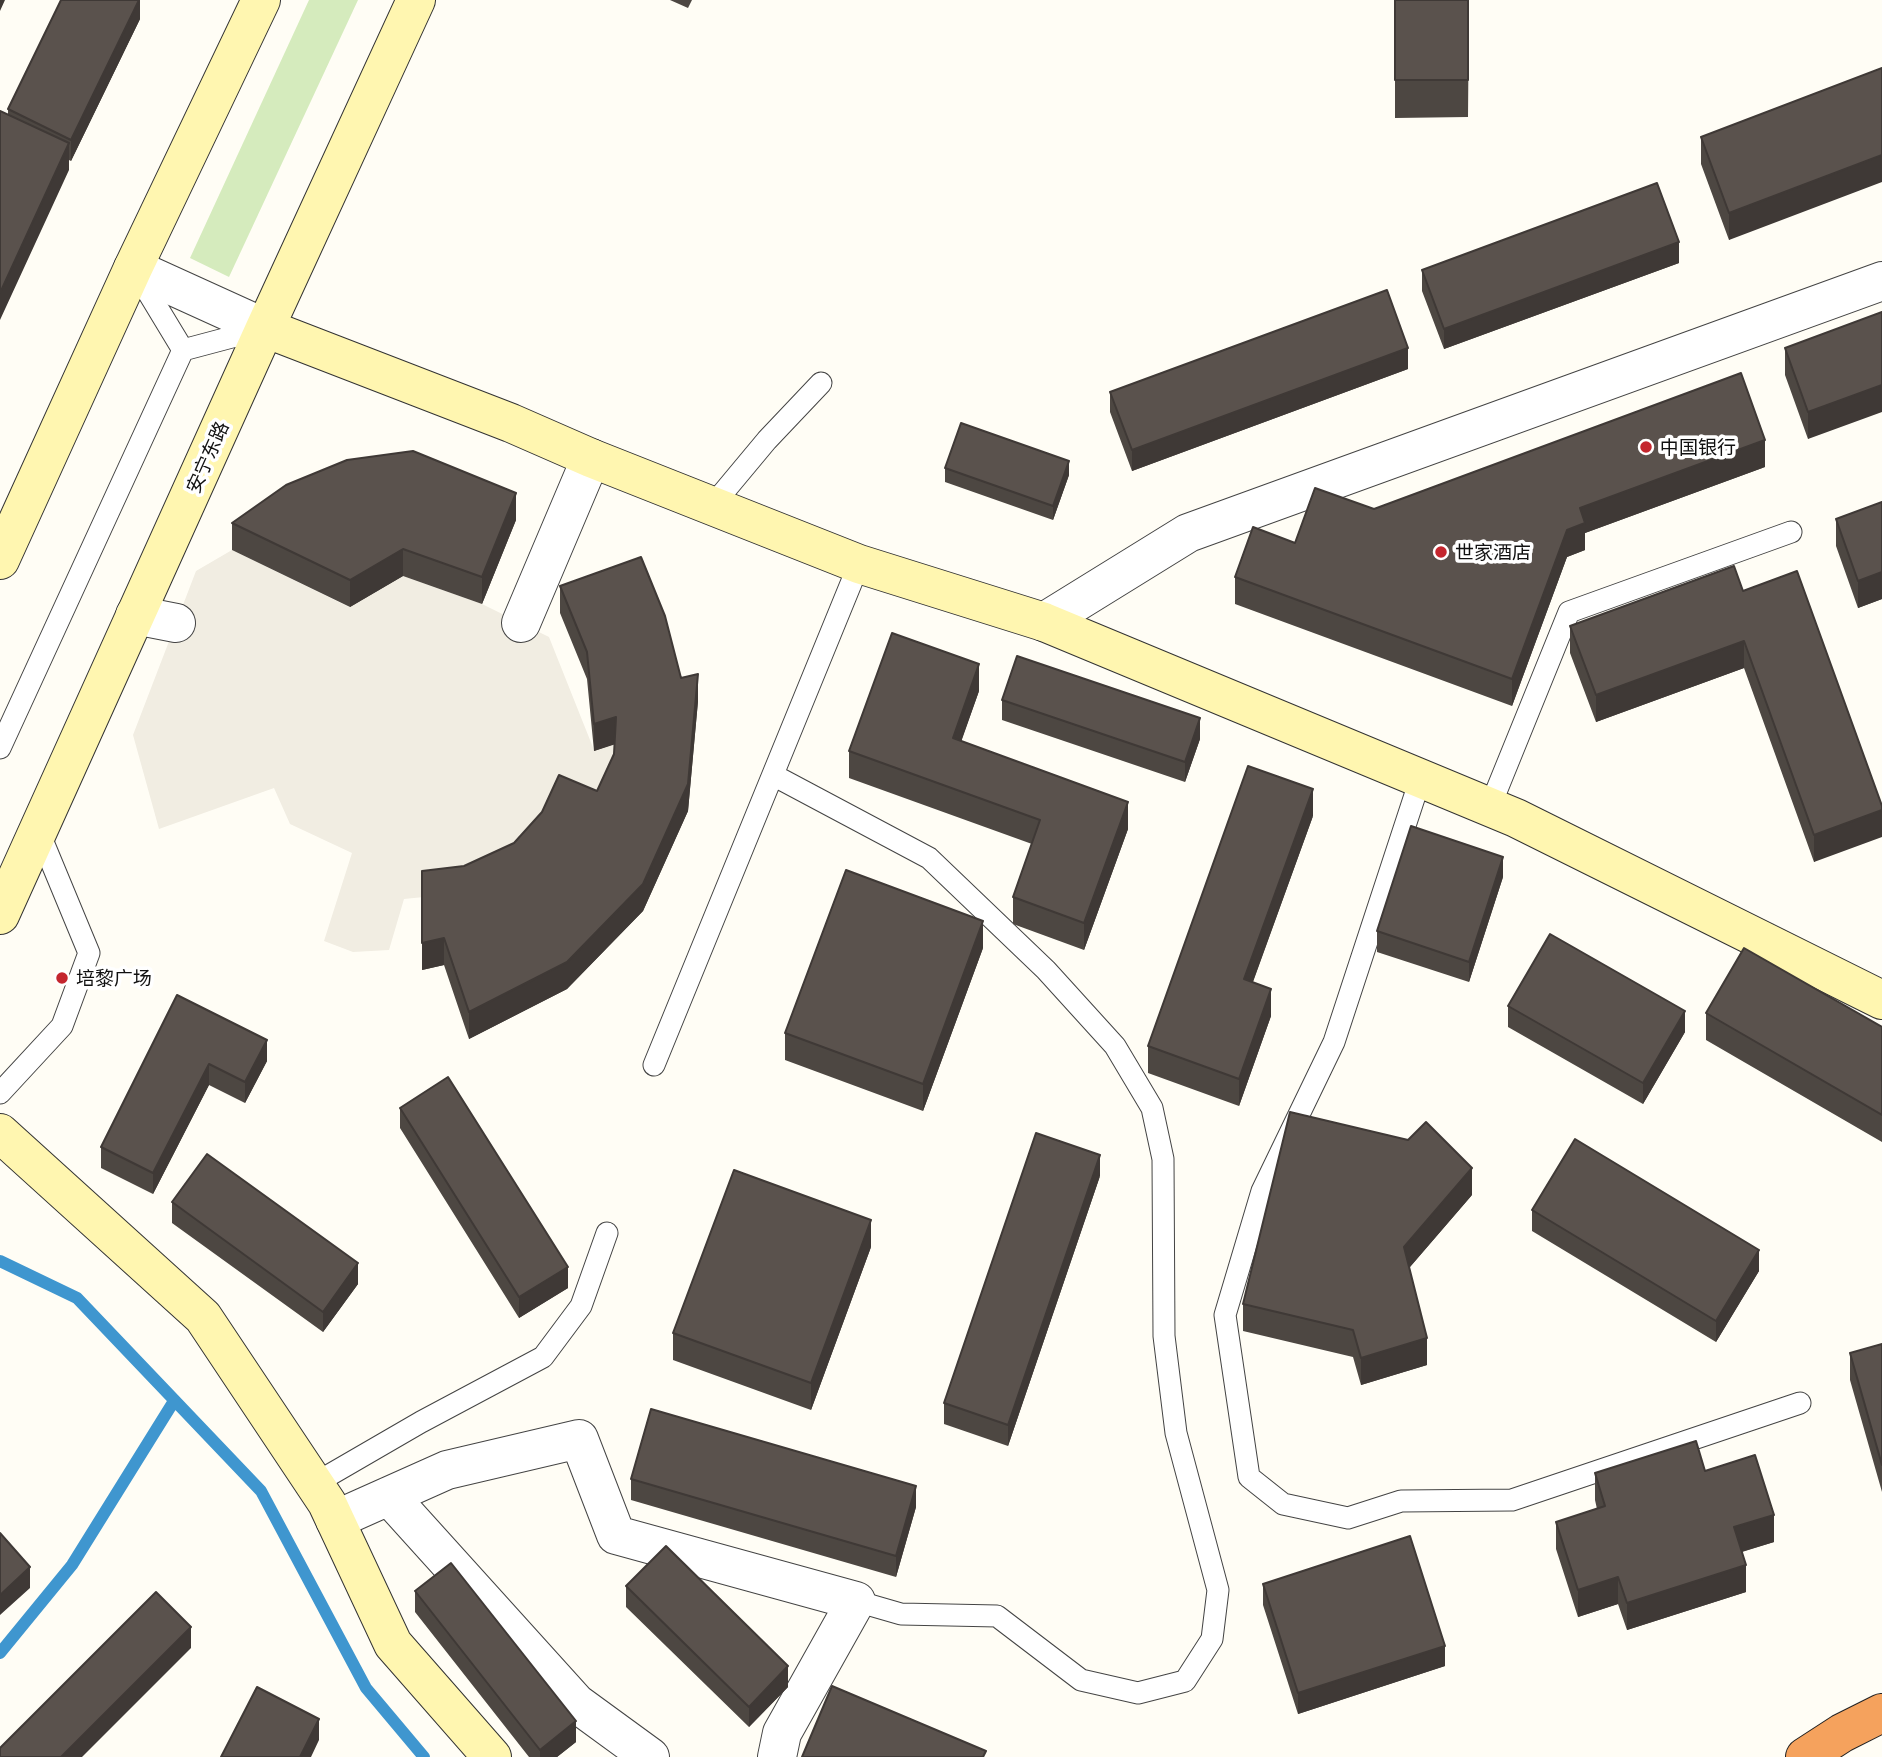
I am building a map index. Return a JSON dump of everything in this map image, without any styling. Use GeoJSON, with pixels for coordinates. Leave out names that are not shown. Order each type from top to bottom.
{"type":"FeatureCollection","features":[{"type":"Feature","properties":{"kind":"highway"},"geometry":{"type":"LineString","coordinates":[[1805,1757],[1842,1733],[1882,1713]]}},
{"type":"Feature","properties":{"kind":"street"},"geometry":{"type":"LineString","coordinates":[[0,560],[133,268],[261,0]]}},
{"type":"Feature","properties":{"kind":"street","name":"安宁东路"},"geometry":{"type":"LineString","coordinates":[[0,915],[416,0]]}},
{"type":"Feature","properties":{"kind":"street"},"geometry":{"type":"LineString","coordinates":[[133,268],[265,328],[511,423],[591,458],[859,564],[1044,622],[1516,818],[1882,1000]]}},
{"type":"Feature","properties":{"kind":"street"},"geometry":{"type":"LineString","coordinates":[[1044,622],[1188,533],[1882,281]]}},
{"type":"Feature","properties":{"kind":"street"},"geometry":{"type":"LineString","coordinates":[[520,623],[591,458]]}},
{"type":"Feature","properties":{"kind":"street"},"geometry":{"type":"LineString","coordinates":[[135,615],[176,623]]}},
{"type":"Feature","properties":{"kind":"street"},"geometry":{"type":"LineString","coordinates":[[0,1133],[203,1317],[335,1520],[393,1644],[492,1757]]}},
{"type":"Feature","properties":{"kind":"street"},"geometry":{"type":"LineString","coordinates":[[335,1520],[447,1470],[579,1440],[616,1535],[856,1601],[782,1733],[777,1757]]}},
{"type":"Feature","properties":{"kind":"street"},"geometry":{"type":"LineString","coordinates":[[389,1496],[576,1703],[650,1757]]}},
{"type":"Feature","properties":{"kind":"lane"},"geometry":{"type":"LineString","coordinates":[[133,268],[183,350]]}},
{"type":"Feature","properties":{"kind":"lane"},"geometry":{"type":"LineString","coordinates":[[183,350],[265,328]]}},
{"type":"Feature","properties":{"kind":"lane"},"geometry":{"type":"LineString","coordinates":[[0,748],[183,350]]}},
{"type":"Feature","properties":{"kind":"lane"},"geometry":{"type":"LineString","coordinates":[[712,506],[767,440],[821,383]]}},
{"type":"Feature","properties":{"kind":"lane"},"geometry":{"type":"LineString","coordinates":[[1489,809],[1569,612],[1791,532]]}},
{"type":"Feature","properties":{"kind":"lane"},"geometry":{"type":"LineString","coordinates":[[654,1065],[859,564]]}},
{"type":"Feature","properties":{"kind":"lane"},"geometry":{"type":"LineString","coordinates":[[773,775],[929,858],[1046,970],[1115,1046],[1152,1108],[1163,1159],[1164,1336],[1176,1433],[1218,1590],[1212,1639],[1185,1681],[1138,1693],[1081,1680],[997,1616],[901,1614],[856,1601]]}},
{"type":"Feature","properties":{"kind":"lane"},"geometry":{"type":"LineString","coordinates":[[1420,780],[1334,1042],[1262,1191],[1225,1315],[1249,1477],[1283,1504],[1348,1518],[1401,1501],[1512,1500],[1800,1403]]}},
{"type":"Feature","properties":{"kind":"lane"},"geometry":{"type":"LineString","coordinates":[[0,1093],[62,1026],[89,953],[38,830]]}},
{"type":"Feature","properties":{"kind":"lane"},"geometry":{"type":"LineString","coordinates":[[314,1484],[543,1356],[581,1306],[607,1233]]}},
{"type":"Feature","properties":{"kind":"green space"},"geometry":{"type":"Polygon","coordinates":[[[309,0],[358,0],[229,277],[190,258],[309,0]]]}},
{"type":"Feature","properties":{"kind":"shaded area"},"geometry":{"type":"Polygon","coordinates":[[[232,550],[349,607],[403,576],[482,604],[549,637],[594,750],[616,744],[614,781],[464,893],[404,899],[389,950],[353,952],[324,941],[352,853],[290,824],[274,788],[159,829],[133,735],[196,571],[232,550]]]}},
{"type":"Feature","properties":{"kind":"building"},"geometry":{"type":"Polygon","coordinates":[[[61,0],[139,0],[71,140],[8,109],[61,0]]]}},
{"type":"Feature","properties":{"kind":"building"},"geometry":{"type":"Polygon","coordinates":[[[1395,0],[1468,0],[1468,80],[1395,80],[1395,0]]]}},
{"type":"Feature","properties":{"kind":"building"},"geometry":{"type":"Polygon","coordinates":[[[1882,68],[1882,155],[1729,213],[1701,137],[1882,68]]]}},
{"type":"Feature","properties":{"kind":"building"},"geometry":{"type":"Polygon","coordinates":[[[0,111],[69,143],[0,293],[0,111]]]}},
{"type":"Feature","properties":{"kind":"building"},"geometry":{"type":"Polygon","coordinates":[[[1657,183],[1679,242],[1444,329],[1422,270],[1657,183]]]}},
{"type":"Feature","properties":{"kind":"building"},"geometry":{"type":"Polygon","coordinates":[[[1387,290],[1408,348],[1132,450],[1110,392],[1387,290]]]}},
{"type":"Feature","properties":{"kind":"building"},"geometry":{"type":"Polygon","coordinates":[[[1882,312],[1882,385],[1808,412],[1785,348],[1882,312]]]}},
{"type":"Feature","properties":{"kind":"building","name":"世家酒店"},"geometry":{"type":"Polygon","coordinates":[[[1741,373],[1765,440],[1580,508],[1585,523],[1567,530],[1512,679],[1235,577],[1253,527],[1295,543],[1315,488],[1374,509],[1741,373]]]}},
{"type":"Feature","properties":{"kind":"building"},"geometry":{"type":"Polygon","coordinates":[[[961,423],[1069,461],[1053,506],[945,468],[961,423]]]}},
{"type":"Feature","properties":{"kind":"building"},"geometry":{"type":"Polygon","coordinates":[[[413,451],[516,493],[482,577],[403,549],[350,580],[232,523],[286,485],[347,460],[413,451]]]}},
{"type":"Feature","properties":{"kind":"building"},"geometry":{"type":"Polygon","coordinates":[[[1882,502],[1882,572],[1858,581],[1836,519],[1882,502]]]}},
{"type":"Feature","properties":{"kind":"building"},"geometry":{"type":"Polygon","coordinates":[[[641,557],[665,616],[681,678],[698,674],[688,784],[643,884],[567,962],[469,1012],[444,938],[422,943],[422,871],[464,866],[514,843],[542,812],[559,775],[597,791],[614,754],[616,717],[594,724],[587,652],[560,586],[641,557]]]}},
{"type":"Feature","properties":{"kind":"building"},"geometry":{"type":"Polygon","coordinates":[[[1734,566],[1743,591],[1797,571],[1882,810],[1814,835],[1744,641],[1596,695],[1570,626],[1734,566]]]}},
{"type":"Feature","properties":{"kind":"building"},"geometry":{"type":"Polygon","coordinates":[[[892,633],[979,664],[953,738],[1128,802],[1084,923],[1013,897],[1040,820],[849,751],[892,633]]]}},
{"type":"Feature","properties":{"kind":"building"},"geometry":{"type":"Polygon","coordinates":[[[1017,656],[1200,718],[1185,762],[1002,700],[1017,656]]]}},
{"type":"Feature","properties":{"kind":"building"},"geometry":{"type":"Polygon","coordinates":[[[1248,766],[1313,789],[1244,979],[1271,989],[1239,1079],[1148,1046],[1248,766]]]}},
{"type":"Feature","properties":{"kind":"building"},"geometry":{"type":"Polygon","coordinates":[[[1411,826],[1503,857],[1469,962],[1377,931],[1411,826]]]}},
{"type":"Feature","properties":{"kind":"building"},"geometry":{"type":"Polygon","coordinates":[[[846,870],[983,921],[923,1084],[785,1033],[846,870]]]}},
{"type":"Feature","properties":{"kind":"building"},"geometry":{"type":"Polygon","coordinates":[[[1550,934],[1685,1011],[1643,1083],[1508,1006],[1550,934]]]}},
{"type":"Feature","properties":{"kind":"building"},"geometry":{"type":"Polygon","coordinates":[[[1744,948],[1882,1027],[1882,1115],[1706,1013],[1744,948]]]}},
{"type":"Feature","properties":{"kind":"building"},"geometry":{"type":"Polygon","coordinates":[[[177,995],[267,1040],[245,1082],[209,1064],[153,1173],[101,1147],[177,995]]]}},
{"type":"Feature","properties":{"kind":"building"},"geometry":{"type":"Polygon","coordinates":[[[448,1077],[568,1267],[519,1297],[400,1108],[448,1077]]]}},
{"type":"Feature","properties":{"kind":"building"},"geometry":{"type":"Polygon","coordinates":[[[1290,1112],[1408,1140],[1426,1122],[1472,1168],[1404,1247],[1427,1338],[1361,1358],[1353,1330],[1243,1304],[1290,1112]]]}},
{"type":"Feature","properties":{"kind":"building"},"geometry":{"type":"Polygon","coordinates":[[[1036,1133],[1100,1155],[1008,1425],[944,1403],[1036,1133]]]}},
{"type":"Feature","properties":{"kind":"building"},"geometry":{"type":"Polygon","coordinates":[[[1575,1139],[1759,1250],[1716,1321],[1532,1210],[1575,1139]]]}},
{"type":"Feature","properties":{"kind":"building"},"geometry":{"type":"Polygon","coordinates":[[[207,1154],[358,1263],[323,1312],[172,1202],[207,1154]]]}},
{"type":"Feature","properties":{"kind":"building"},"geometry":{"type":"Polygon","coordinates":[[[734,1170],[871,1220],[811,1383],[673,1333],[734,1170]]]}},
{"type":"Feature","properties":{"kind":"building"},"geometry":{"type":"Polygon","coordinates":[[[1882,1344],[1882,1465],[1850,1353],[1882,1344]]]}},
{"type":"Feature","properties":{"kind":"building"},"geometry":{"type":"Polygon","coordinates":[[[651,1409],[916,1486],[896,1556],[631,1479],[651,1409]]]}},
{"type":"Feature","properties":{"kind":"building"},"geometry":{"type":"Polygon","coordinates":[[[1696,1441],[1705,1471],[1755,1455],[1774,1515],[1734,1527],[1746,1565],[1627,1603],[1618,1577],[1578,1590],[1556,1522],[1605,1506],[1595,1473],[1696,1441]]]}},
{"type":"Feature","properties":{"kind":"building"},"geometry":{"type":"Polygon","coordinates":[[[0,1533],[30,1567],[0,1595],[0,1533]]]}},
{"type":"Feature","properties":{"kind":"building"},"geometry":{"type":"Polygon","coordinates":[[[1410,1536],[1445,1646],[1298,1693],[1263,1584],[1410,1536]]]}},
{"type":"Feature","properties":{"kind":"building"},"geometry":{"type":"Polygon","coordinates":[[[666,1546],[788,1666],[749,1707],[626,1586],[666,1546]]]}},
{"type":"Feature","properties":{"kind":"building"},"geometry":{"type":"Polygon","coordinates":[[[451,1563],[576,1721],[540,1750],[415,1591],[451,1563]]]}},
{"type":"Feature","properties":{"kind":"building"},"geometry":{"type":"Polygon","coordinates":[[[156,1592],[191,1627],[61,1757],[0,1757],[0,1748],[156,1592]]]}},
{"type":"Feature","properties":{"kind":"building"},"geometry":{"type":"Polygon","coordinates":[[[832,1686],[986,1751],[983,1757],[802,1757],[832,1686]]]}},
{"type":"Feature","properties":{"kind":"building"},"geometry":{"type":"Polygon","coordinates":[[[257,1687],[319,1719],[300,1757],[221,1757],[257,1687]]]}},
{"type":"Feature","properties":{"kind":"waterway"},"geometry":{"type":"LineString","coordinates":[[0,1261],[77,1298],[261,1491],[366,1688],[424,1757]]}},
{"type":"Feature","properties":{"kind":"waterway"},"geometry":{"type":"LineString","coordinates":[[0,1653],[72,1565],[174,1401]]}},
{"type":"Feature","properties":{"kind":"place","name":"中国银行"},"geometry":{"type":"Point","coordinates":[1646,447]}},
{"type":"Feature","properties":{"kind":"place","name":"世家酒店"},"geometry":{"type":"Point","coordinates":[1441,552]}},
{"type":"Feature","properties":{"kind":"place","name":"培黎广场"},"geometry":{"type":"Point","coordinates":[62,978]}}]}
